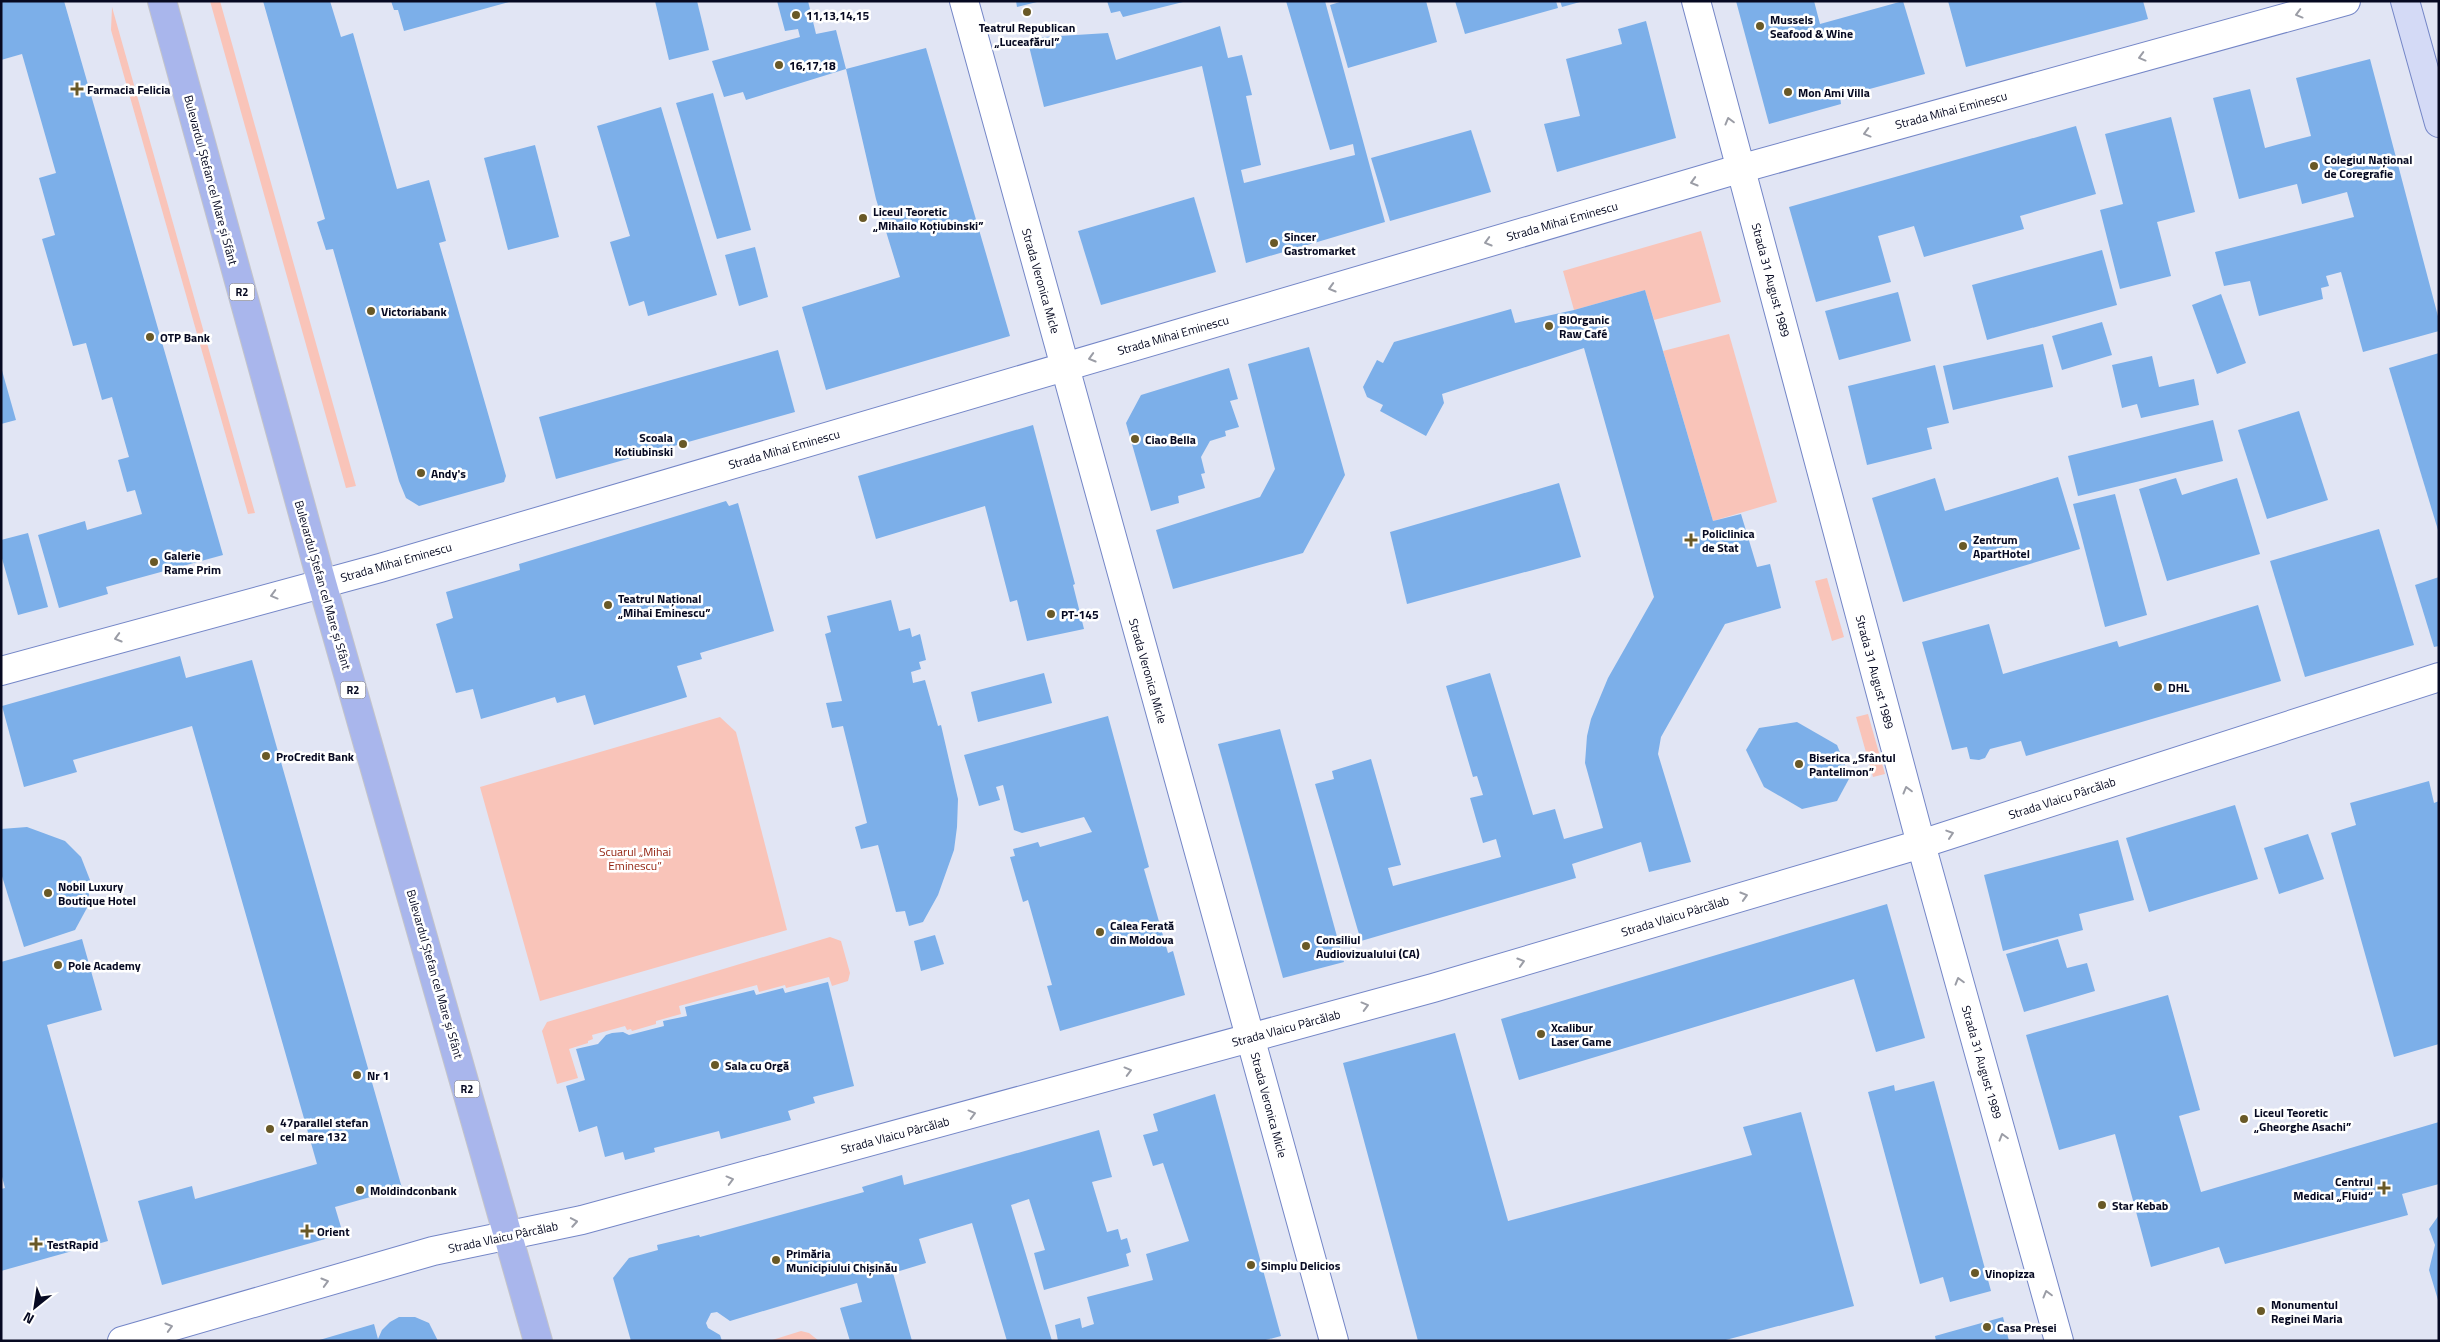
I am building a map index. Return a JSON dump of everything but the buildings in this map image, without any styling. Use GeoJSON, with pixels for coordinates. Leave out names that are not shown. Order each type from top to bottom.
{"type":"FeatureCollection","features":[{"type":"Feature","properties":{"kind":"main road","name":"Bulevardul Ștefan cel Mare și Sfânt"},"geometry":{"type":"LineString","coordinates":[[162,1],[322,583],[538,1341]]}},
{"type":"Feature","properties":{"kind":"main road"},"geometry":{"type":"LineString","coordinates":[[2405,1],[2439,122]]}},
{"type":"Feature","properties":{"kind":"street","name":"Strada Veronica Micle"},"geometry":{"type":"LineString","coordinates":[[964,1],[1334,1341]]}},
{"type":"Feature","properties":{"kind":"street","name":"Strada 31 August 1989"},"geometry":{"type":"LineString","coordinates":[[1696,1],[1921,844],[2059,1341]]}},
{"type":"Feature","properties":{"kind":"street","name":"Strada Mihai Eminescu"},"geometry":{"type":"LineString","coordinates":[[1,671],[322,583],[1741,168],[2346,1]]}},
{"type":"Feature","properties":{"kind":"street","name":"Strada Vlaicu Pârcălab"},"geometry":{"type":"LineString","coordinates":[[122,1341],[433,1251],[509,1237],[582,1220],[1433,988],[1921,844],[2439,677]]}},
{"type":"Feature","properties":{"kind":"green space"},"geometry":{"type":"Polygon","coordinates":[[[210,1],[220,1],[356,486],[346,488],[210,1]]]}},
{"type":"Feature","properties":{"kind":"green space"},"geometry":{"type":"Polygon","coordinates":[[[112,7],[255,513],[248,514],[111,30],[112,7]]]}},
{"type":"Feature","properties":{"kind":"green space"},"geometry":{"type":"Polygon","coordinates":[[[1701,231],[1721,302],[1654,320],[1645,290],[1574,310],[1563,271],[1701,231]]]}},
{"type":"Feature","properties":{"kind":"green space"},"geometry":{"type":"Polygon","coordinates":[[[1729,334],[1777,502],[1713,521],[1663,351],[1729,334]]]}},
{"type":"Feature","properties":{"kind":"green space"},"geometry":{"type":"Polygon","coordinates":[[[1827,578],[1844,637],[1832,641],[1815,581],[1827,578]]]}},
{"type":"Feature","properties":{"kind":"green space"},"geometry":{"type":"Polygon","coordinates":[[[1868,714],[1885,774],[1873,777],[1856,717],[1868,714]]]}},
{"type":"Feature","properties":{"kind":"green space","name":"Scuarul „Mihai Eminescu”"},"geometry":{"type":"Polygon","coordinates":[[[720,717],[736,732],[787,930],[540,1001],[480,787],[720,717]]]}},
{"type":"Feature","properties":{"kind":"green space"},"geometry":{"type":"Polygon","coordinates":[[[830,937],[841,941],[850,973],[848,981],[832,986],[829,977],[786,988],[785,985],[759,992],[757,985],[679,1006],[681,1014],[656,1021],[656,1024],[632,1031],[631,1029],[627,1030],[625,1026],[592,1035],[593,1039],[588,1041],[588,1043],[569,1049],[578,1078],[557,1084],[542,1031],[547,1022],[830,937]]]}},
{"type":"Feature","properties":{"kind":"green space"},"geometry":{"type":"Polygon","coordinates":[[[801,1331],[809,1333],[819,1341],[769,1341],[801,1331]]]}},
{"type":"Feature","properties":{"kind":"place","name":"Teatrul Republican „Luceafărul”"},"geometry":{"type":"Point","coordinates":[1027,12]}},
{"type":"Feature","properties":{"kind":"place","name":"11,13,14,15"},"geometry":{"type":"Point","coordinates":[796,15]}},
{"type":"Feature","properties":{"kind":"place","name":"Mussels Seafood & Wine"},"geometry":{"type":"Point","coordinates":[1760,26]}},
{"type":"Feature","properties":{"kind":"place","name":"16,17,18"},"geometry":{"type":"Point","coordinates":[779,65]}},
{"type":"Feature","properties":{"kind":"place","name":"Farmacia Felicia"},"geometry":{"type":"Point","coordinates":[77,89]}},
{"type":"Feature","properties":{"kind":"place","name":"Mon Ami Villa"},"geometry":{"type":"Point","coordinates":[1788,92]}},
{"type":"Feature","properties":{"kind":"place","name":"Colegiul Național de Coregrafie"},"geometry":{"type":"Point","coordinates":[2314,166]}},
{"type":"Feature","properties":{"kind":"place","name":"Liceul Teoretic „Mihailo Koțiubinski”"},"geometry":{"type":"Point","coordinates":[863,218]}},
{"type":"Feature","properties":{"kind":"place","name":"Sincer Gastromarket"},"geometry":{"type":"Point","coordinates":[1274,243]}},
{"type":"Feature","properties":{"kind":"place","name":"Victoriabank"},"geometry":{"type":"Point","coordinates":[371,311]}},
{"type":"Feature","properties":{"kind":"place","name":"BIOrganic Raw Café"},"geometry":{"type":"Point","coordinates":[1549,326]}},
{"type":"Feature","properties":{"kind":"place","name":"OTP Bank"},"geometry":{"type":"Point","coordinates":[150,337]}},
{"type":"Feature","properties":{"kind":"place","name":"Ciao Bella"},"geometry":{"type":"Point","coordinates":[1135,439]}},
{"type":"Feature","properties":{"kind":"place","name":"Scoala Kotiubinski"},"geometry":{"type":"Point","coordinates":[683,444]}},
{"type":"Feature","properties":{"kind":"place","name":"Andy's"},"geometry":{"type":"Point","coordinates":[421,473]}},
{"type":"Feature","properties":{"kind":"place","name":"Policlinica de Stat"},"geometry":{"type":"Point","coordinates":[1691,540]}},
{"type":"Feature","properties":{"kind":"place","name":"Zentrum ApartHotel"},"geometry":{"type":"Point","coordinates":[1963,546]}},
{"type":"Feature","properties":{"kind":"place","name":"Galerie Rame Prim"},"geometry":{"type":"Point","coordinates":[154,562]}},
{"type":"Feature","properties":{"kind":"place","name":"Teatrul Național „Mihai Eminescu”"},"geometry":{"type":"Point","coordinates":[608,605]}},
{"type":"Feature","properties":{"kind":"place","name":"PT-145"},"geometry":{"type":"Point","coordinates":[1051,614]}},
{"type":"Feature","properties":{"kind":"place","name":"DHL"},"geometry":{"type":"Point","coordinates":[2158,687]}},
{"type":"Feature","properties":{"kind":"place","name":"ProCredit Bank"},"geometry":{"type":"Point","coordinates":[266,756]}},
{"type":"Feature","properties":{"kind":"place","name":"Biserica „Sfântul Pantelimon”"},"geometry":{"type":"Point","coordinates":[1799,764]}},
{"type":"Feature","properties":{"kind":"place","name":"Nobil Luxury Boutique Hotel"},"geometry":{"type":"Point","coordinates":[48,893]}},
{"type":"Feature","properties":{"kind":"place","name":"Calea Ferată din Moldova"},"geometry":{"type":"Point","coordinates":[1100,932]}},
{"type":"Feature","properties":{"kind":"place","name":"Consiliul Audiovizualului (CA)"},"geometry":{"type":"Point","coordinates":[1306,946]}},
{"type":"Feature","properties":{"kind":"place","name":"Pole Academy"},"geometry":{"type":"Point","coordinates":[58,965]}},
{"type":"Feature","properties":{"kind":"place","name":"Xcalibur Laser Game"},"geometry":{"type":"Point","coordinates":[1541,1034]}},
{"type":"Feature","properties":{"kind":"place","name":"Sala cu Orgă"},"geometry":{"type":"Point","coordinates":[715,1065]}},
{"type":"Feature","properties":{"kind":"place","name":"Nr 1"},"geometry":{"type":"Point","coordinates":[357,1075]}},
{"type":"Feature","properties":{"kind":"place","name":"Liceul Teoretic „Gheorghe Asachi”"},"geometry":{"type":"Point","coordinates":[2244,1119]}},
{"type":"Feature","properties":{"kind":"place","name":"47parallel stefan cel mare 132"},"geometry":{"type":"Point","coordinates":[270,1129]}},
{"type":"Feature","properties":{"kind":"place","name":"Centrul Medical „Fluid“"},"geometry":{"type":"Point","coordinates":[2384,1188]}},
{"type":"Feature","properties":{"kind":"place","name":"Moldindconbank"},"geometry":{"type":"Point","coordinates":[360,1190]}},
{"type":"Feature","properties":{"kind":"place","name":"Star Kebab"},"geometry":{"type":"Point","coordinates":[2102,1205]}},
{"type":"Feature","properties":{"kind":"place","name":"Orient"},"geometry":{"type":"Point","coordinates":[307,1231]}},
{"type":"Feature","properties":{"kind":"place","name":"TestRapid"},"geometry":{"type":"Point","coordinates":[36,1244]}},
{"type":"Feature","properties":{"kind":"place","name":"Primăria Municipiului Chișinău"},"geometry":{"type":"Point","coordinates":[776,1260]}},
{"type":"Feature","properties":{"kind":"place","name":"Simplu Delicios"},"geometry":{"type":"Point","coordinates":[1251,1265]}},
{"type":"Feature","properties":{"kind":"place","name":"Vinopizza"},"geometry":{"type":"Point","coordinates":[1975,1273]}},
{"type":"Feature","properties":{"kind":"place","name":"Monumentul Reginei Maria"},"geometry":{"type":"Point","coordinates":[2261,1311]}},
{"type":"Feature","properties":{"kind":"place","name":"Casa Presei"},"geometry":{"type":"Point","coordinates":[1987,1327]}}]}
